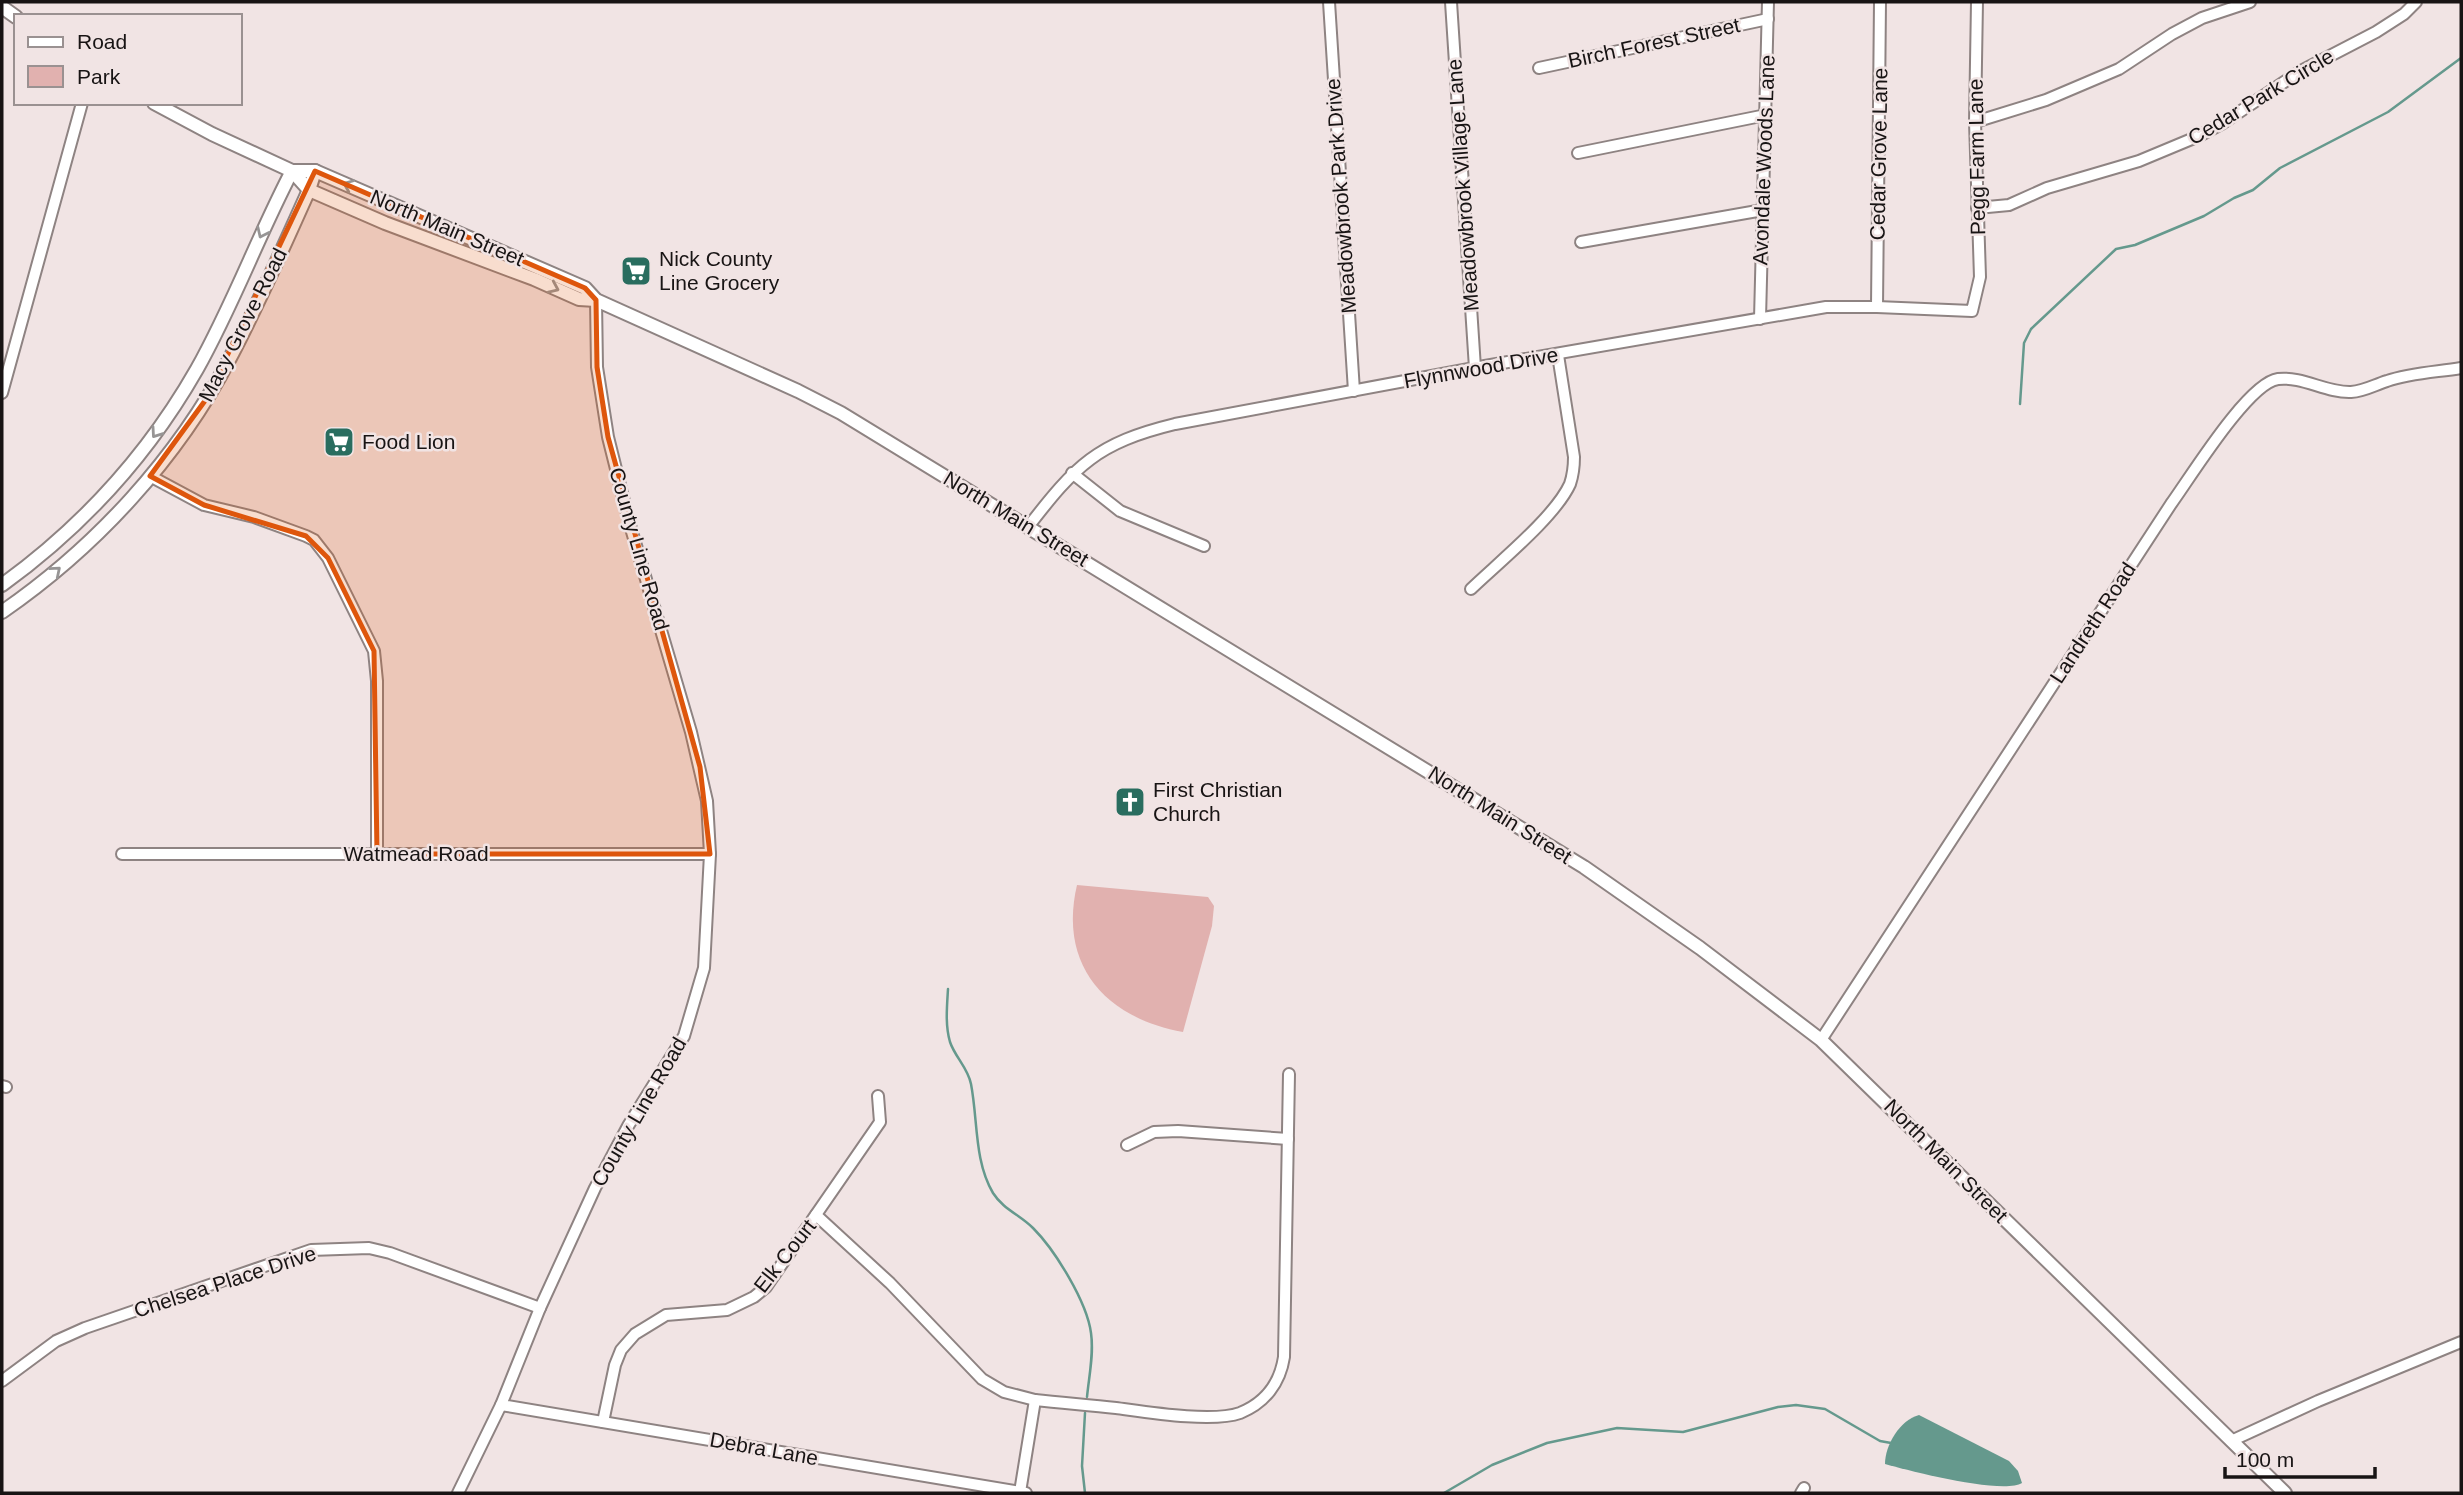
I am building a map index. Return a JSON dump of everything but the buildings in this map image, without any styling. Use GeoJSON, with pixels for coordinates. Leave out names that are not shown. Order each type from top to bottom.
{"type":"FeatureCollection","features":[{"type":"Feature","properties":{"kind":"main road","name":"North Main Street"},"geometry":{"type":"LineString","coordinates":[[158,105],[292,172],[309,190],[385,223],[516,272],[579,299],[596,300],[819,401],[1584,867],[1700,948],[1821,1040],[2285,1493]]}},
{"type":"Feature","properties":{"kind":"main road","name":"North Main Street"},"geometry":{"type":"LineString","coordinates":[[292,172],[315,171],[585,288],[596,300]]}},
{"type":"Feature","properties":{"kind":"main road","name":"Macy Grove Road"},"geometry":{"type":"LineString","coordinates":[[2,612],[53,574],[88,543],[150,476],[194,418],[230,358],[309,190],[315,171]]}},
{"type":"Feature","properties":{"kind":"main road","name":"Macy Grove Road"},"geometry":{"type":"LineString","coordinates":[[2,585],[82,519],[106,495],[149,443],[198,366],[292,172]]}},
{"type":"Feature","properties":{"kind":"street","name":"Meadowbrook Park Drive"},"geometry":{"type":"LineString","coordinates":[[1329,2],[1354,391]]}},
{"type":"Feature","properties":{"kind":"street","name":"Meadowbrook Village Lane"},"geometry":{"type":"LineString","coordinates":[[1451,2],[1475,368]]}},
{"type":"Feature","properties":{"kind":"street","name":"Avondale Woods Lane"},"geometry":{"type":"LineString","coordinates":[[1760,319],[1768,2]]}},
{"type":"Feature","properties":{"kind":"street","name":"Cedar Grove Lane"},"geometry":{"type":"LineString","coordinates":[[1877,307],[1880,2]]}},
{"type":"Feature","properties":{"kind":"street","name":"Pegg Farm Lane"},"geometry":{"type":"LineString","coordinates":[[1972,311],[1980,277],[1975,122],[1977,2]]}},
{"type":"Feature","properties":{"kind":"street"},"geometry":{"type":"LineString","coordinates":[[1975,122],[2046,100],[2119,69],[2202,18],[2250,2]]}},
{"type":"Feature","properties":{"kind":"street","name":"Cedar Park Circle"},"geometry":{"type":"LineString","coordinates":[[1977,208],[2009,205],[2047,188],[2139,161],[2199,136],[2299,72],[2376,32],[2404,14],[2416,2]]}},
{"type":"Feature","properties":{"kind":"street","name":"Birch Forest Street"},"geometry":{"type":"LineString","coordinates":[[1539,68],[1768,19]]}},
{"type":"Feature","properties":{"kind":"street"},"geometry":{"type":"LineString","coordinates":[[2,393],[81,105]]}},
{"type":"Feature","properties":{"kind":"street"},"geometry":{"type":"LineString","coordinates":[[1578,153],[1766,115]]}},
{"type":"Feature","properties":{"kind":"street"},"geometry":{"type":"LineString","coordinates":[[1581,242],[1763,210]]}},
{"type":"Feature","properties":{"kind":"street","name":"County Line Road"},"geometry":{"type":"LineString","coordinates":[[458,1493],[501,1405],[540,1308],[595,1188],[628,1126],[684,1036],[704,968],[710,854],[707,801],[700,767],[630,525],[608,437],[597,366],[596,300]]}},
{"type":"Feature","properties":{"kind":"street","name":"Flynnwood Drive"},"geometry":{"type":"LineString","coordinates":[[1028,527],[1072,473],[1111,444],[1149,430],[1475,368],[1826,307],[1972,311]]}},
{"type":"Feature","properties":{"kind":"street"},"geometry":{"type":"LineString","coordinates":[[1471,589],[1540,524],[1570,484],[1574,457],[1558,355]]}},
{"type":"Feature","properties":{"kind":"street","name":"Landreth Road"},"geometry":{"type":"LineString","coordinates":[[1821,1040],[2171,504],[2221,433],[2259,387],[2276,379],[2290,379],[2339,391],[2362,391],[2387,381],[2461,368]]}},
{"type":"Feature","properties":{"kind":"street"},"geometry":{"type":"LineString","coordinates":[[1072,473],[1121,511],[1204,546]]}},
{"type":"Feature","properties":{"kind":"street"},"geometry":{"type":"LineString","coordinates":[[150,476],[204,505],[254,517],[306,536],[322,550],[335,571],[374,652],[377,681],[377,854]]}},
{"type":"Feature","properties":{"kind":"street","name":"Watmead Road"},"geometry":{"type":"LineString","coordinates":[[122,854],[710,854]]}},
{"type":"Feature","properties":{"kind":"street"},"geometry":{"type":"LineString","coordinates":[[816,1215],[890,1283],[982,1379],[1004,1392],[1035,1400],[1169,1415],[1238,1414],[1260,1402],[1278,1379],[1284,1357],[1289,1074]]}},
{"type":"Feature","properties":{"kind":"street","name":"Elk Court"},"geometry":{"type":"LineString","coordinates":[[603,1422],[615,1365],[621,1350],[635,1334],[666,1315],[720,1311],[754,1297],[766,1287],[880,1122],[878,1096]]}},
{"type":"Feature","properties":{"kind":"street"},"geometry":{"type":"LineString","coordinates":[[1127,1145],[1154,1132],[1166,1131],[1288,1139]]}},
{"type":"Feature","properties":{"kind":"street","name":"Chelsea Place Drive"},"geometry":{"type":"LineString","coordinates":[[2,1381],[56,1341],[85,1328],[311,1250],[369,1248],[390,1253],[540,1308]]}},
{"type":"Feature","properties":{"kind":"street"},"geometry":{"type":"LineString","coordinates":[[2231,1441],[2318,1401],[2461,1342]]}},
{"type":"Feature","properties":{"kind":"street"},"geometry":{"type":"LineString","coordinates":[[1023,1493],[1035,1400]]}},
{"type":"Feature","properties":{"kind":"street","name":"Debra Lane"},"geometry":{"type":"LineString","coordinates":[[501,1405],[1023,1493]]}},
{"type":"Feature","properties":{"kind":"highlighted area"},"geometry":{"type":"Polygon","coordinates":[[[315,171],[585,288],[596,300],[597,367],[608,437],[700,767],[710,854],[377,854],[374,651],[328,558],[306,536],[204,505],[150,476],[207,398],[315,171]]]}},
{"type":"Feature","properties":{"kind":"green space"},"geometry":{"type":"Polygon","coordinates":[[[1077,885],[1208,897],[1214,906],[1212,926],[1183,1032],[1131,1015],[1111,1001],[1094,984],[1082,963],[1075,940],[1073,914],[1077,885]]]}},
{"type":"Feature","properties":{"kind":"shaded area"},"geometry":{"type":"Polygon","coordinates":[[[1919,1415],[2009,1461],[2018,1471],[2022,1483],[2012,1486],[1977,1484],[1885,1464],[1895,1434],[1906,1422],[1919,1415]]]}},
{"type":"Feature","properties":{"kind":"waterway"},"geometry":{"type":"LineString","coordinates":[[2020,404],[2024,343],[2031,329],[2116,249],[2135,245],[2204,216],[2253,190],[2280,168],[2388,112],[2461,58]]}},
{"type":"Feature","properties":{"kind":"waterway"},"geometry":{"type":"LineString","coordinates":[[948,989],[948,1036],[971,1084],[980,1154],[987,1181],[997,1199],[1033,1228],[1051,1249],[1077,1292],[1088,1320],[1092,1349],[1087,1397]]}},
{"type":"Feature","properties":{"kind":"waterway"},"geometry":{"type":"LineString","coordinates":[[1444,1493],[1492,1465],[1547,1443],[1617,1428],[1683,1432],[1778,1407],[1796,1405],[1825,1409],[1880,1441],[1891,1443]]}},
{"type":"Feature","properties":{"kind":"waterway"},"geometry":{"type":"LineString","coordinates":[[1085,1413],[1082,1466],[1085,1493]]}},
{"type":"Feature","properties":{"kind":"place","name":"Nick County Line Grocery"},"geometry":{"type":"Point","coordinates":[636,271]}},
{"type":"Feature","properties":{"kind":"place","name":"Food Lion"},"geometry":{"type":"Point","coordinates":[339,442]}},
{"type":"Feature","properties":{"kind":"place","name":"First Christian Church"},"geometry":{"type":"Point","coordinates":[1130,802]}}]}
